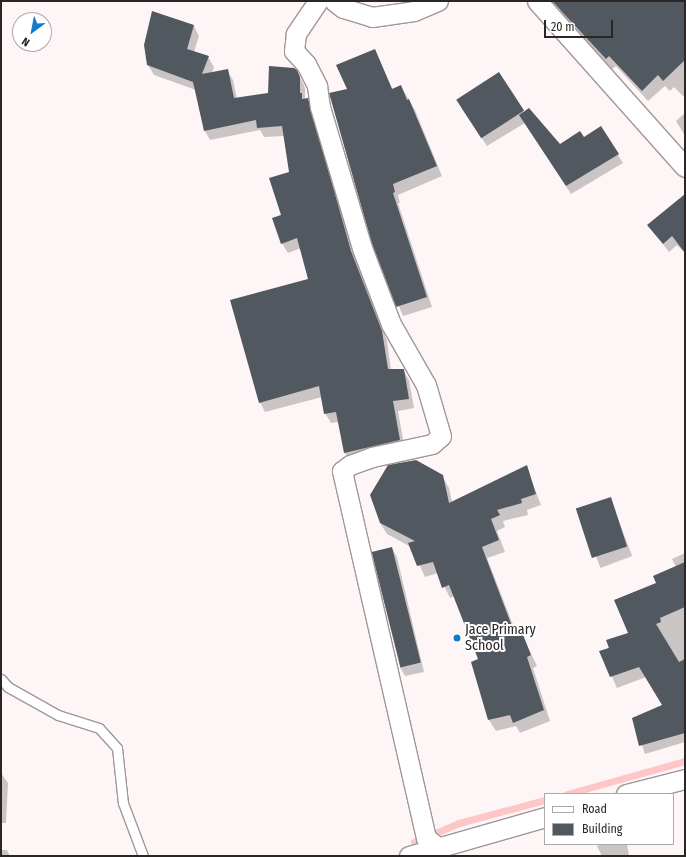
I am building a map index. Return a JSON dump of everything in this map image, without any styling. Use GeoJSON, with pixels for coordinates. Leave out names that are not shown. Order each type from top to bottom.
{"type":"FeatureCollection","features":[{"type":"Feature","properties":{"kind":"street"},"geometry":{"type":"LineString","coordinates":[[318,1],[296,34],[294,51],[306,64],[317,86],[320,107],[365,255],[391,324],[426,385],[441,436],[432,444],[372,457],[350,465],[342,471],[426,838],[439,848]]}},
{"type":"Feature","properties":{"kind":"street"},"geometry":{"type":"LineString","coordinates":[[334,1],[343,8],[372,17],[414,10],[438,1]]}},
{"type":"Feature","properties":{"kind":"street"},"geometry":{"type":"LineString","coordinates":[[537,1],[685,167]]}},
{"type":"Feature","properties":{"kind":"street"},"geometry":{"type":"LineString","coordinates":[[630,793],[685,779]]}},
{"type":"Feature","properties":{"kind":"street"},"geometry":{"type":"LineString","coordinates":[[409,856],[544,817]]}},
{"type":"Feature","properties":{"kind":"lane"},"geometry":{"type":"LineString","coordinates":[[1,679],[8,687],[58,715],[99,728],[117,748],[123,803],[143,856]]}},
{"type":"Feature","properties":{"kind":"building"},"geometry":{"type":"Polygon","coordinates":[[[552,1],[685,1],[685,60],[663,81],[658,75],[642,91],[609,56],[606,59],[552,1]]]}},
{"type":"Feature","properties":{"kind":"building"},"geometry":{"type":"Polygon","coordinates":[[[152,11],[194,25],[187,49],[209,56],[202,74],[228,69],[234,98],[268,93],[269,66],[294,68],[297,70],[300,77],[300,93],[302,93],[302,99],[308,98],[351,251],[382,331],[388,369],[404,369],[409,399],[393,401],[400,440],[344,453],[336,412],[324,414],[319,386],[259,403],[230,300],[308,279],[297,238],[281,244],[272,218],[281,215],[269,178],[289,172],[282,126],[257,128],[256,120],[204,131],[193,82],[147,65],[144,45],[152,11]]]}},
{"type":"Feature","properties":{"kind":"building"},"geometry":{"type":"Polygon","coordinates":[[[375,49],[392,89],[401,85],[407,100],[409,99],[437,166],[393,184],[395,192],[393,193],[427,297],[396,307],[372,244],[329,93],[347,89],[336,65],[375,49]]]}},
{"type":"Feature","properties":{"kind":"building"},"geometry":{"type":"Polygon","coordinates":[[[499,72],[524,111],[481,138],[456,100],[499,72]]]}},
{"type":"Feature","properties":{"kind":"building"},"geometry":{"type":"Polygon","coordinates":[[[529,108],[560,144],[580,131],[584,137],[601,126],[619,154],[566,186],[519,115],[529,108]]]}},
{"type":"Feature","properties":{"kind":"building"},"geometry":{"type":"Polygon","coordinates":[[[685,194],[685,253],[672,236],[663,244],[647,225],[685,194]]]}},
{"type":"Feature","properties":{"kind":"building"},"geometry":{"type":"Polygon","coordinates":[[[416,460],[443,475],[449,503],[527,465],[536,494],[521,499],[522,503],[497,510],[500,515],[491,519],[499,540],[482,547],[513,629],[520,627],[531,655],[527,657],[544,710],[513,723],[510,715],[488,720],[471,662],[478,659],[449,585],[442,588],[433,562],[417,566],[408,543],[415,541],[380,523],[370,495],[388,465],[416,460]]]}},
{"type":"Feature","properties":{"kind":"building"},"geometry":{"type":"Polygon","coordinates":[[[611,497],[627,546],[592,558],[576,508],[611,497]]]}},
{"type":"Feature","properties":{"kind":"building"},"geometry":{"type":"Polygon","coordinates":[[[392,547],[421,662],[400,668],[372,552],[392,547]]]}},
{"type":"Feature","properties":{"kind":"building"},"geometry":{"type":"Polygon","coordinates":[[[685,562],[685,607],[660,618],[661,622],[656,624],[679,662],[685,659],[685,733],[639,746],[632,718],[662,705],[639,667],[610,677],[599,651],[609,648],[606,640],[628,633],[614,600],[656,583],[653,576],[685,562]]]}},
{"type":"Feature","properties":{"kind":"waterway"},"geometry":{"type":"LineString","coordinates":[[571,793],[685,761]]}},
{"type":"Feature","properties":{"kind":"waterway"},"geometry":{"type":"LineString","coordinates":[[414,842],[459,823],[544,800]]}},
{"type":"Feature","properties":{"kind":"place","name":"Jace Primary School"},"geometry":{"type":"Point","coordinates":[457,638]}}]}
